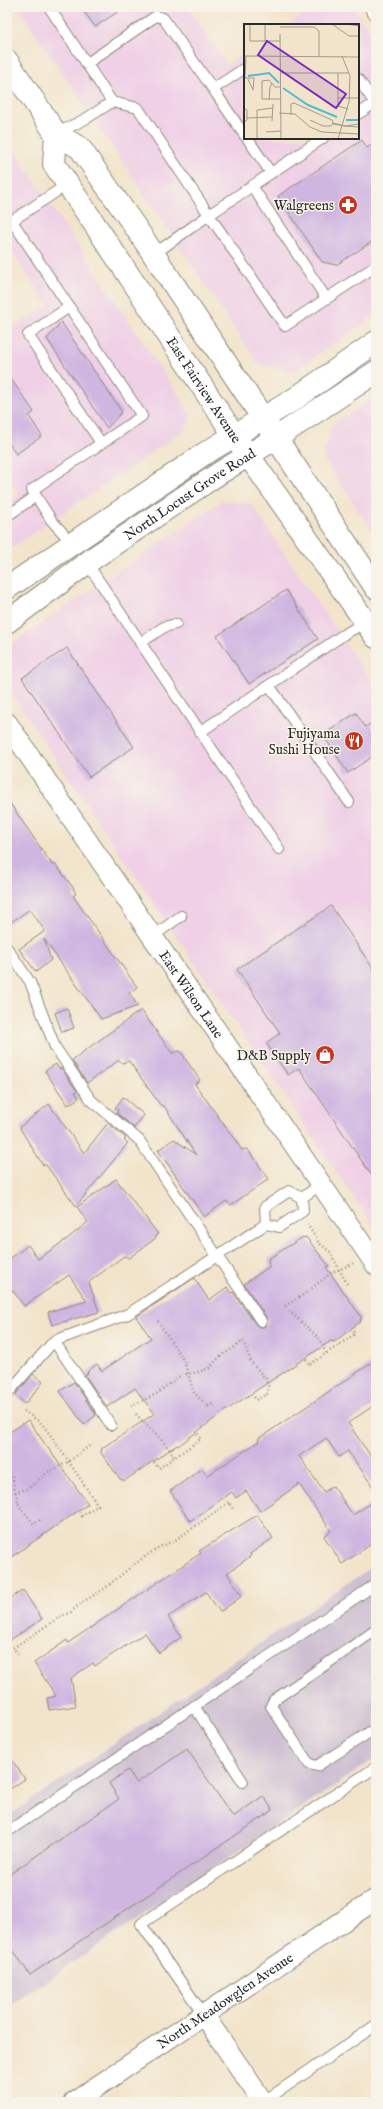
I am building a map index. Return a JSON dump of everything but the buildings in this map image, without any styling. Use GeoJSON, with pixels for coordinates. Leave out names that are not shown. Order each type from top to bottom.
{"type":"FeatureCollection","features":[{"type":"Feature","properties":{"kind":"main road"},"geometry":{"type":"LineString","coordinates":[[7,61],[56,134],[80,148],[154,254],[376,588]]}},
{"type":"Feature","properties":{"kind":"main road","name":"East Fairview Avenue"},"geometry":{"type":"LineString","coordinates":[[56,134],[54,164],[234,435],[371,630]]}},
{"type":"Feature","properties":{"kind":"main road","name":"North Locust Grove Road"},"geometry":{"type":"LineString","coordinates":[[7,588],[234,435],[293,400],[376,342]]}},
{"type":"Feature","properties":{"kind":"main road","name":"North Locust Grove Road"},"geometry":{"type":"LineString","coordinates":[[7,622],[87,563],[248,455],[376,372]]}},
{"type":"Feature","properties":{"kind":"street","name":"East Wilson Lane"},"geometry":{"type":"LineString","coordinates":[[7,723],[376,1265]]}},
{"type":"Feature","properties":{"kind":"street","name":"North Meadowglen Avenue"},"geometry":{"type":"LineString","coordinates":[[74,2102],[376,1899]]}},
{"type":"Feature","properties":{"kind":"street"},"geometry":{"type":"LineString","coordinates":[[203,2014],[263,2102]]}},
{"type":"Feature","properties":{"kind":"lane"},"geometry":{"type":"LineString","coordinates":[[49,7],[112,102],[138,108],[285,326],[376,266]]}},
{"type":"Feature","properties":{"kind":"lane"},"geometry":{"type":"LineString","coordinates":[[86,64],[156,16],[163,18],[244,134]]}},
{"type":"Feature","properties":{"kind":"lane"},"geometry":{"type":"LineString","coordinates":[[213,90],[244,69]]}},
{"type":"Feature","properties":{"kind":"lane"},"geometry":{"type":"LineString","coordinates":[[359,80],[375,104],[359,113]]}},
{"type":"Feature","properties":{"kind":"lane"},"geometry":{"type":"LineString","coordinates":[[56,134],[87,118],[112,102]]}},
{"type":"Feature","properties":{"kind":"lane"},"geometry":{"type":"LineString","coordinates":[[247,139],[271,174]]}},
{"type":"Feature","properties":{"kind":"lane"},"geometry":{"type":"LineString","coordinates":[[154,254],[322,139]]}},
{"type":"Feature","properties":{"kind":"lane"},"geometry":{"type":"LineString","coordinates":[[68,184],[9,222],[69,307],[142,416],[32,490],[52,521],[72,543]]}},
{"type":"Feature","properties":{"kind":"lane"},"geometry":{"type":"LineString","coordinates":[[252,186],[326,298]]}},
{"type":"Feature","properties":{"kind":"lane"},"geometry":{"type":"LineString","coordinates":[[69,307],[28,335],[101,443]]}},
{"type":"Feature","properties":{"kind":"lane"},"geometry":{"type":"LineString","coordinates":[[7,516],[36,496]]}},
{"type":"Feature","properties":{"kind":"lane"},"geometry":{"type":"LineString","coordinates":[[87,563],[279,849]]}},
{"type":"Feature","properties":{"kind":"lane"},"geometry":{"type":"LineString","coordinates":[[140,643],[164,627],[176,624]]}},
{"type":"Feature","properties":{"kind":"lane"},"geometry":{"type":"LineString","coordinates":[[200,732],[342,635],[371,630]]}},
{"type":"Feature","properties":{"kind":"lane"},"geometry":{"type":"LineString","coordinates":[[269,685],[349,802]]}},
{"type":"Feature","properties":{"kind":"lane"},"geometry":{"type":"LineString","coordinates":[[152,937],[181,916]]}},
{"type":"Feature","properties":{"kind":"lane"},"geometry":{"type":"LineString","coordinates":[[7,948],[30,982],[55,1047],[91,1100],[139,1140],[261,1321]]}},
{"type":"Feature","properties":{"kind":"lane"},"geometry":{"type":"LineString","coordinates":[[302,1198],[321,1184]]}},
{"type":"Feature","properties":{"kind":"lane"},"geometry":{"type":"LineString","coordinates":[[266,1224],[266,1207],[289,1191],[302,1198]]}},
{"type":"Feature","properties":{"kind":"lane"},"geometry":{"type":"LineString","coordinates":[[7,1394],[54,1341],[128,1314],[266,1224],[280,1227],[303,1211],[302,1198]]}},
{"type":"Feature","properties":{"kind":"lane"},"geometry":{"type":"LineString","coordinates":[[54,1341],[111,1425]]}},
{"type":"Feature","properties":{"kind":"lane"},"geometry":{"type":"LineString","coordinates":[[7,1832],[376,1584]]}},
{"type":"Feature","properties":{"kind":"lane"},"geometry":{"type":"LineString","coordinates":[[376,1630],[274,1700],[271,1706],[309,1764],[317,1766],[376,1728]]}},
{"type":"Feature","properties":{"kind":"lane"},"geometry":{"type":"LineString","coordinates":[[194,1706],[243,1782]]}},
{"type":"Feature","properties":{"kind":"lane"},"geometry":{"type":"LineString","coordinates":[[203,2014],[141,1924],[376,1767]]}},
{"type":"Feature","properties":{"kind":"lane"},"geometry":{"type":"LineString","coordinates":[[263,2102],[376,2024]]}},
{"type":"Feature","properties":{"kind":"path"},"geometry":{"type":"LineString","coordinates":[[306,1222],[319,1242],[330,1252],[348,1286]]}},
{"type":"Feature","properties":{"kind":"path"},"geometry":{"type":"LineString","coordinates":[[285,1306],[308,1292],[323,1278],[355,1262]]}},
{"type":"Feature","properties":{"kind":"path"},"geometry":{"type":"LineString","coordinates":[[288,1311],[318,1338],[326,1353]]}},
{"type":"Feature","properties":{"kind":"path"},"geometry":{"type":"LineString","coordinates":[[158,1321],[184,1361],[194,1393],[208,1406],[213,1404]]}},
{"type":"Feature","properties":{"kind":"path"},"geometry":{"type":"LineString","coordinates":[[306,1359],[309,1365],[355,1334],[352,1329]]}},
{"type":"Feature","properties":{"kind":"path"},"geometry":{"type":"LineString","coordinates":[[131,1406],[158,1393],[182,1375],[209,1368],[220,1357],[243,1341],[251,1362],[266,1379],[269,1388],[267,1394],[256,1400],[252,1394]]}},
{"type":"Feature","properties":{"kind":"path"},"geometry":{"type":"LineString","coordinates":[[24,1411],[40,1422],[98,1505],[82,1516],[80,1512]]}},
{"type":"Feature","properties":{"kind":"path"},"geometry":{"type":"LineString","coordinates":[[136,1414],[168,1447],[174,1458]]}},
{"type":"Feature","properties":{"kind":"path"},"geometry":{"type":"LineString","coordinates":[[154,1462],[158,1468],[174,1458],[200,1439],[196,1432]]}},
{"type":"Feature","properties":{"kind":"path"},"geometry":{"type":"LineString","coordinates":[[7,1494],[28,1489],[48,1472],[68,1462],[92,1444]]}},
{"type":"Feature","properties":{"kind":"path"},"geometry":{"type":"LineString","coordinates":[[7,1470],[12,1477],[19,1506],[34,1524],[40,1520]]}},
{"type":"Feature","properties":{"kind":"path"},"geometry":{"type":"LineString","coordinates":[[18,1654],[13,1648],[61,1616],[70,1614],[81,1603],[104,1589],[153,1551],[174,1541],[229,1502],[233,1509]]}},
{"type":"Feature","properties":{"kind":"shaded area"},"geometry":{"type":"Polygon","coordinates":[[[18,7],[188,7],[226,65],[244,54],[244,139],[359,139],[359,24],[288,24],[314,7],[353,7],[376,40],[376,315],[294,371],[259,365],[18,7]]]}},
{"type":"Feature","properties":{"kind":"shaded area"},"geometry":{"type":"Polygon","coordinates":[[[7,140],[191,414],[186,429],[7,551],[7,503],[19,495],[7,478],[7,344],[11,342],[7,332],[48,305],[7,244],[7,140]]]}},
{"type":"Feature","properties":{"kind":"shaded area"},"geometry":{"type":"Polygon","coordinates":[[[376,395],[376,537],[323,458],[331,426],[376,395]]]}},
{"type":"Feature","properties":{"kind":"shaded area"},"geometry":{"type":"Polygon","coordinates":[[[223,500],[251,504],[376,689],[376,1230],[7,687],[7,647],[223,500]]]}},
{"type":"Feature","properties":{"kind":"shaded area"},"geometry":{"type":"Polygon","coordinates":[[[376,1564],[376,1758],[7,2007],[7,1817],[376,1564]]]}},
{"type":"Feature","properties":{"kind":"place","name":"Walgreens"},"geometry":{"type":"Point","coordinates":[348,205]}},
{"type":"Feature","properties":{"kind":"place","name":"Fujiyama Sushi House"},"geometry":{"type":"Point","coordinates":[354,741]}},
{"type":"Feature","properties":{"kind":"place","name":"D&B Supply"},"geometry":{"type":"Point","coordinates":[325,1055]}}]}
